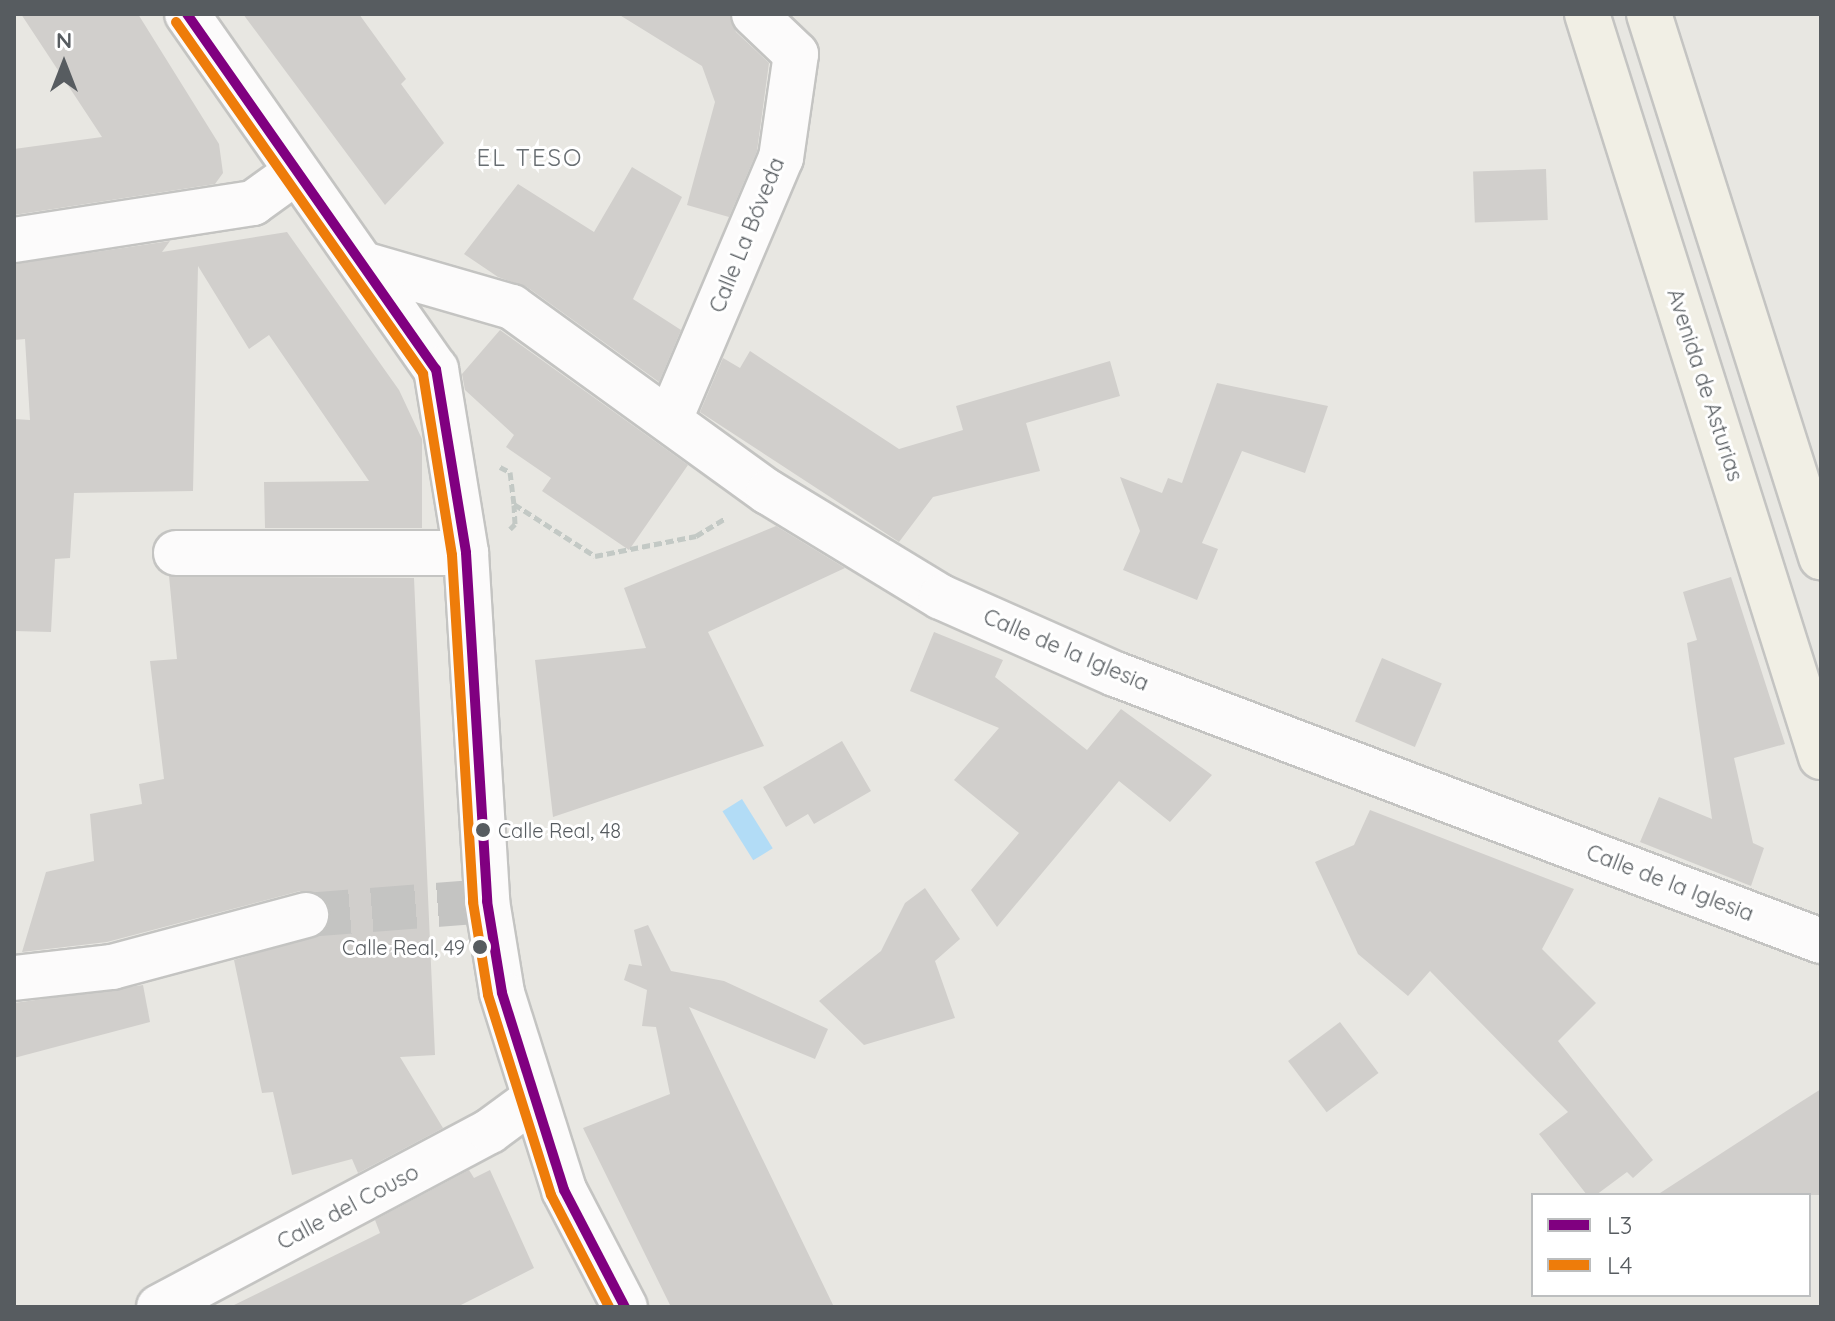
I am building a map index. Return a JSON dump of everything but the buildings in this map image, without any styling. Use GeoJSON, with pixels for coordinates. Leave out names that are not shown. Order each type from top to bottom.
{"type":"FeatureCollection","features":[{"type":"Feature","properties":{"kind":"main road","name":"Avenida de Asturias"},"geometry":{"type":"LineString","coordinates":[[1587,14],[1821,757]]}},
{"type":"Feature","properties":{"kind":"main road"},"geometry":{"type":"LineString","coordinates":[[1649,14],[1821,557]]}},
{"type":"Feature","properties":{"kind":"street"},"geometry":{"type":"LineString","coordinates":[[187,14],[436,369],[466,553],[487,901],[502,993],[532,1100],[564,1190],[625,1307]]}},
{"type":"Feature","properties":{"kind":"street","name":"Calle La Bóveda"},"geometry":{"type":"LineString","coordinates":[[670,419],[781,158],[796,54],[754,14]]}},
{"type":"Feature","properties":{"kind":"street"},"geometry":{"type":"LineString","coordinates":[[14,240],[253,203],[296,172]]}},
{"type":"Feature","properties":{"kind":"street","name":"Calle de la Iglesia"},"geometry":{"type":"LineString","coordinates":[[363,264],[512,307],[768,492],[941,597],[1115,674],[1821,941]]}},
{"type":"Feature","properties":{"kind":"street"},"geometry":{"type":"LineString","coordinates":[[176,553],[466,553]]}},
{"type":"Feature","properties":{"kind":"street"},"geometry":{"type":"LineString","coordinates":[[14,978],[112,967],[306,915]]}},
{"type":"Feature","properties":{"kind":"street","name":"Calle del Couso"},"geometry":{"type":"LineString","coordinates":[[159,1307],[490,1131],[532,1100]]}},
{"type":"Feature","properties":{"kind":"path"},"geometry":{"type":"LineString","coordinates":[[497,465],[510,472],[514,504],[515,524],[505,532]]}},
{"type":"Feature","properties":{"kind":"path"},"geometry":{"type":"LineString","coordinates":[[514,504],[595,556],[696,536],[768,492]]}},
{"type":"Feature","properties":{"kind":"water"},"geometry":{"type":"Polygon","coordinates":[[[742,799],[773,848],[753,860],[722,811],[742,799]]]}},
{"type":"Feature","properties":{"kind":"tunnel"},"geometry":{"type":"LineString","coordinates":[[306,915],[487,901]]}},
{"type":"Feature","properties":{"kind":"transit line","name":"L3"},"geometry":{"type":"LineString","coordinates":[[187,14],[436,369],[466,553],[487,901],[502,993],[564,1190],[625,1307]]}},
{"type":"Feature","properties":{"kind":"transit line","name":"L4"},"geometry":{"type":"LineString","coordinates":[[176,22],[423,374],[452,555],[473,902],[488,995],[551,1195],[609,1307]]}},
{"type":"Feature","properties":{"kind":"place","name":"Calle Real, 48"},"geometry":{"type":"Point","coordinates":[483,830]}},
{"type":"Feature","properties":{"kind":"place","name":"Calle Real, 49"},"geometry":{"type":"Point","coordinates":[480,947]}},
{"type":"Feature","properties":{"kind":"district","name":"EL TESO"},"geometry":{"type":"Point","coordinates":[530,158]}}]}
